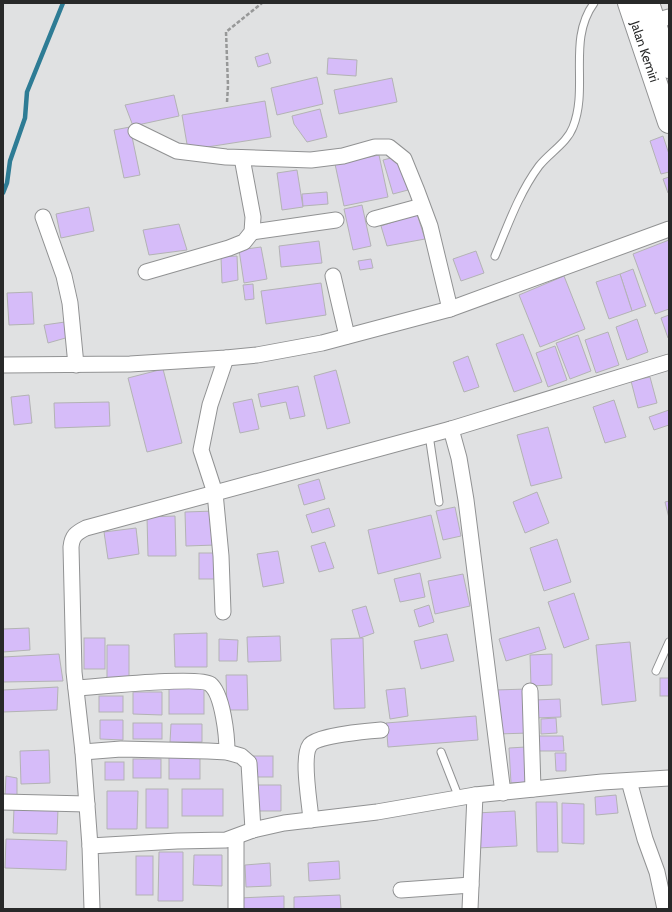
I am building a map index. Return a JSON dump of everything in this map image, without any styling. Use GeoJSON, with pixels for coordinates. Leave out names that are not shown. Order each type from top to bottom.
{"type":"FeatureCollection","features":[{"type":"Feature","properties":{"kind":"highway","name":"Jalan Kemiri"},"geometry":{"type":"LineString","coordinates":[[629,3],[652,17],[669,67]]}},
{"type":"Feature","properties":{"kind":"highway","name":"Jalan Kemiri"},"geometry":{"type":"LineString","coordinates":[[652,17],[669,122]]}},
{"type":"Feature","properties":{"kind":"street"},"geometry":{"type":"LineString","coordinates":[[136,131],[177,151],[242,158],[291,160],[329,158],[375,147],[389,147],[404,159],[430,226],[450,310]]}},
{"type":"Feature","properties":{"kind":"street"},"geometry":{"type":"LineString","coordinates":[[146,272],[229,248],[244,242],[252,232],[253,217],[242,158]]}},
{"type":"Feature","properties":{"kind":"street"},"geometry":{"type":"LineString","coordinates":[[374,219],[422,206]]}},
{"type":"Feature","properties":{"kind":"street"},"geometry":{"type":"LineString","coordinates":[[43,217],[64,276],[70,303],[76,365]]}},
{"type":"Feature","properties":{"kind":"street"},"geometry":{"type":"LineString","coordinates":[[252,232],[336,220]]}},
{"type":"Feature","properties":{"kind":"street"},"geometry":{"type":"LineString","coordinates":[[3,365],[130,364],[264,354],[347,336],[450,310],[669,229]]}},
{"type":"Feature","properties":{"kind":"street"},"geometry":{"type":"LineString","coordinates":[[333,276],[347,336]]}},
{"type":"Feature","properties":{"kind":"street"},"geometry":{"type":"LineString","coordinates":[[223,612],[221,556],[215,493],[201,450],[208,412],[218,377],[226,358]]}},
{"type":"Feature","properties":{"kind":"street"},"geometry":{"type":"LineString","coordinates":[[92,909],[87,804],[74,672],[72,538],[86,528],[451,429],[669,362]]}},
{"type":"Feature","properties":{"kind":"street"},"geometry":{"type":"LineString","coordinates":[[451,429],[459,458],[466,500],[503,793]]}},
{"type":"Feature","properties":{"kind":"street"},"geometry":{"type":"LineString","coordinates":[[76,688],[184,681],[210,684],[216,692],[226,726],[227,752]]}},
{"type":"Feature","properties":{"kind":"street"},"geometry":{"type":"LineString","coordinates":[[530,691],[533,789]]}},
{"type":"Feature","properties":{"kind":"street"},"geometry":{"type":"LineString","coordinates":[[311,820],[306,758],[310,745],[317,740],[339,735],[381,730]]}},
{"type":"Feature","properties":{"kind":"street"},"geometry":{"type":"LineString","coordinates":[[83,752],[121,748],[227,752],[241,756],[249,763],[253,830]]}},
{"type":"Feature","properties":{"kind":"street"},"geometry":{"type":"LineString","coordinates":[[90,846],[226,840],[253,830],[284,823],[377,812],[475,795],[602,782],[669,778]]}},
{"type":"Feature","properties":{"kind":"street"},"geometry":{"type":"LineString","coordinates":[[630,781],[645,838],[657,872],[664,909]]}},
{"type":"Feature","properties":{"kind":"street"},"geometry":{"type":"LineString","coordinates":[[470,909],[475,795]]}},
{"type":"Feature","properties":{"kind":"street"},"geometry":{"type":"LineString","coordinates":[[3,802],[87,804]]}},
{"type":"Feature","properties":{"kind":"street"},"geometry":{"type":"LineString","coordinates":[[236,837],[236,909]]}},
{"type":"Feature","properties":{"kind":"street"},"geometry":{"type":"LineString","coordinates":[[401,890],[471,885]]}},
{"type":"Feature","properties":{"kind":"lane"},"geometry":{"type":"LineString","coordinates":[[495,256],[513,211],[526,187],[540,165],[573,129],[578,105],[581,30],[587,12],[594,3]]}},
{"type":"Feature","properties":{"kind":"lane"},"geometry":{"type":"LineString","coordinates":[[429,435],[439,502]]}},
{"type":"Feature","properties":{"kind":"lane"},"geometry":{"type":"LineString","coordinates":[[656,670],[669,642]]}},
{"type":"Feature","properties":{"kind":"lane"},"geometry":{"type":"LineString","coordinates":[[441,752],[459,798]]}},
{"type":"Feature","properties":{"kind":"path"},"geometry":{"type":"LineString","coordinates":[[227,102],[228,86],[226,32],[262,3]]}},
{"type":"Feature","properties":{"kind":"building"},"geometry":{"type":"Polygon","coordinates":[[[268,53],[271,63],[258,67],[255,57],[268,53]]]}},
{"type":"Feature","properties":{"kind":"building"},"geometry":{"type":"Polygon","coordinates":[[[328,58],[357,60],[356,76],[327,74],[328,58]]]}},
{"type":"Feature","properties":{"kind":"building"},"geometry":{"type":"Polygon","coordinates":[[[317,77],[323,104],[277,115],[271,88],[317,77]]]}},
{"type":"Feature","properties":{"kind":"building"},"geometry":{"type":"Polygon","coordinates":[[[392,78],[397,102],[339,114],[334,90],[392,78]]]}},
{"type":"Feature","properties":{"kind":"building"},"geometry":{"type":"Polygon","coordinates":[[[174,95],[179,116],[133,126],[125,105],[174,95]]]}},
{"type":"Feature","properties":{"kind":"building"},"geometry":{"type":"Polygon","coordinates":[[[265,101],[271,137],[188,150],[182,115],[265,101]]]}},
{"type":"Feature","properties":{"kind":"building"},"geometry":{"type":"Polygon","coordinates":[[[320,109],[327,137],[307,142],[294,124],[292,116],[320,109]]]}},
{"type":"Feature","properties":{"kind":"building"},"geometry":{"type":"Polygon","coordinates":[[[130,127],[140,175],[124,178],[114,130],[130,127]]]}},
{"type":"Feature","properties":{"kind":"building"},"geometry":{"type":"Polygon","coordinates":[[[663,136],[669,154],[669,172],[661,174],[650,141],[663,136]]]}},
{"type":"Feature","properties":{"kind":"building"},"geometry":{"type":"Polygon","coordinates":[[[379,155],[388,197],[344,206],[335,164],[379,155]]]}},
{"type":"Feature","properties":{"kind":"building"},"geometry":{"type":"Polygon","coordinates":[[[399,156],[408,190],[393,194],[383,160],[399,156]]]}},
{"type":"Feature","properties":{"kind":"building"},"geometry":{"type":"Polygon","coordinates":[[[297,170],[303,207],[282,210],[277,173],[297,170]]]}},
{"type":"Feature","properties":{"kind":"building"},"geometry":{"type":"Polygon","coordinates":[[[669,177],[669,192],[668,193],[663,179],[669,177]]]}},
{"type":"Feature","properties":{"kind":"building"},"geometry":{"type":"Polygon","coordinates":[[[327,192],[328,204],[303,206],[302,194],[327,192]]]}},
{"type":"Feature","properties":{"kind":"building"},"geometry":{"type":"Polygon","coordinates":[[[362,205],[371,246],[353,250],[344,209],[362,205]]]}},
{"type":"Feature","properties":{"kind":"building"},"geometry":{"type":"Polygon","coordinates":[[[89,207],[94,231],[61,238],[56,214],[89,207]]]}},
{"type":"Feature","properties":{"kind":"building"},"geometry":{"type":"Polygon","coordinates":[[[417,214],[425,239],[387,246],[381,226],[417,214]]]}},
{"type":"Feature","properties":{"kind":"building"},"geometry":{"type":"Polygon","coordinates":[[[179,224],[187,250],[149,255],[143,230],[179,224]]]}},
{"type":"Feature","properties":{"kind":"building"},"geometry":{"type":"Polygon","coordinates":[[[669,240],[669,309],[655,314],[633,254],[669,240]]]}},
{"type":"Feature","properties":{"kind":"building"},"geometry":{"type":"Polygon","coordinates":[[[319,241],[322,263],[281,267],[279,246],[319,241]]]}},
{"type":"Feature","properties":{"kind":"building"},"geometry":{"type":"Polygon","coordinates":[[[261,247],[267,279],[244,283],[239,250],[261,247]]]}},
{"type":"Feature","properties":{"kind":"building"},"geometry":{"type":"Polygon","coordinates":[[[476,251],[484,273],[461,281],[453,259],[476,251]]]}},
{"type":"Feature","properties":{"kind":"building"},"geometry":{"type":"Polygon","coordinates":[[[237,256],[238,280],[222,283],[221,257],[237,256]]]}},
{"type":"Feature","properties":{"kind":"building"},"geometry":{"type":"Polygon","coordinates":[[[371,259],[373,268],[360,270],[358,261],[371,259]]]}},
{"type":"Feature","properties":{"kind":"building"},"geometry":{"type":"Polygon","coordinates":[[[633,269],[646,306],[632,311],[620,274],[633,269]]]}},
{"type":"Feature","properties":{"kind":"building"},"geometry":{"type":"Polygon","coordinates":[[[620,274],[632,311],[609,319],[596,282],[620,274]]]}},
{"type":"Feature","properties":{"kind":"building"},"geometry":{"type":"Polygon","coordinates":[[[564,276],[585,329],[540,347],[519,295],[564,276]]]}},
{"type":"Feature","properties":{"kind":"building"},"geometry":{"type":"Polygon","coordinates":[[[321,283],[326,315],[266,324],[261,291],[321,283]]]}},
{"type":"Feature","properties":{"kind":"building"},"geometry":{"type":"Polygon","coordinates":[[[253,284],[254,299],[245,300],[243,285],[253,284]]]}},
{"type":"Feature","properties":{"kind":"building"},"geometry":{"type":"Polygon","coordinates":[[[32,292],[34,324],[9,325],[7,293],[32,292]]]}},
{"type":"Feature","properties":{"kind":"building"},"geometry":{"type":"Polygon","coordinates":[[[669,315],[669,338],[668,338],[661,318],[669,315]]]}},
{"type":"Feature","properties":{"kind":"building"},"geometry":{"type":"Polygon","coordinates":[[[637,319],[648,352],[627,360],[616,327],[637,319]]]}},
{"type":"Feature","properties":{"kind":"building"},"geometry":{"type":"Polygon","coordinates":[[[65,322],[69,337],[48,343],[44,325],[65,322]]]}},
{"type":"Feature","properties":{"kind":"building"},"geometry":{"type":"Polygon","coordinates":[[[608,332],[619,365],[596,373],[585,340],[608,332]]]}},
{"type":"Feature","properties":{"kind":"building"},"geometry":{"type":"Polygon","coordinates":[[[523,334],[542,382],[514,392],[496,344],[523,334]]]}},
{"type":"Feature","properties":{"kind":"building"},"geometry":{"type":"Polygon","coordinates":[[[578,335],[591,371],[570,379],[556,343],[578,335]]]}},
{"type":"Feature","properties":{"kind":"building"},"geometry":{"type":"Polygon","coordinates":[[[555,346],[567,380],[548,387],[536,353],[555,346]]]}},
{"type":"Feature","properties":{"kind":"building"},"geometry":{"type":"Polygon","coordinates":[[[468,356],[479,387],[464,392],[453,362],[468,356]]]}},
{"type":"Feature","properties":{"kind":"building"},"geometry":{"type":"Polygon","coordinates":[[[163,369],[182,443],[147,452],[128,378],[163,369]]]}},
{"type":"Feature","properties":{"kind":"building"},"geometry":{"type":"Polygon","coordinates":[[[336,370],[350,423],[327,429],[314,376],[336,370]]]}},
{"type":"Feature","properties":{"kind":"building"},"geometry":{"type":"Polygon","coordinates":[[[650,377],[657,403],[638,408],[631,381],[650,377]]]}},
{"type":"Feature","properties":{"kind":"building"},"geometry":{"type":"Polygon","coordinates":[[[298,386],[305,416],[290,419],[286,402],[261,407],[258,394],[298,386]]]}},
{"type":"Feature","properties":{"kind":"building"},"geometry":{"type":"Polygon","coordinates":[[[29,395],[32,423],[14,425],[11,397],[29,395]]]}},
{"type":"Feature","properties":{"kind":"building"},"geometry":{"type":"Polygon","coordinates":[[[252,399],[259,429],[240,433],[233,403],[252,399]]]}},
{"type":"Feature","properties":{"kind":"building"},"geometry":{"type":"Polygon","coordinates":[[[614,400],[626,437],[605,443],[593,407],[614,400]]]}},
{"type":"Feature","properties":{"kind":"building"},"geometry":{"type":"Polygon","coordinates":[[[109,402],[110,426],[55,428],[54,403],[109,402]]]}},
{"type":"Feature","properties":{"kind":"building"},"geometry":{"type":"Polygon","coordinates":[[[669,410],[669,425],[654,430],[649,417],[669,410]]]}},
{"type":"Feature","properties":{"kind":"building"},"geometry":{"type":"Polygon","coordinates":[[[548,427],[562,478],[531,486],[517,435],[548,427]]]}},
{"type":"Feature","properties":{"kind":"building"},"geometry":{"type":"Polygon","coordinates":[[[319,479],[325,499],[304,505],[298,485],[319,479]]]}},
{"type":"Feature","properties":{"kind":"building"},"geometry":{"type":"Polygon","coordinates":[[[537,492],[549,523],[525,533],[513,502],[537,492]]]}},
{"type":"Feature","properties":{"kind":"building"},"geometry":{"type":"Polygon","coordinates":[[[669,501],[669,518],[665,502],[669,501]]]}},
{"type":"Feature","properties":{"kind":"building"},"geometry":{"type":"Polygon","coordinates":[[[455,507],[461,536],[443,540],[436,511],[455,507]]]}},
{"type":"Feature","properties":{"kind":"building"},"geometry":{"type":"Polygon","coordinates":[[[329,508],[335,526],[312,533],[306,515],[329,508]]]}},
{"type":"Feature","properties":{"kind":"building"},"geometry":{"type":"Polygon","coordinates":[[[215,511],[216,545],[186,546],[185,512],[215,511]]]}},
{"type":"Feature","properties":{"kind":"building"},"geometry":{"type":"Polygon","coordinates":[[[431,515],[441,558],[378,574],[368,530],[431,515]]]}},
{"type":"Feature","properties":{"kind":"building"},"geometry":{"type":"Polygon","coordinates":[[[175,516],[176,556],[148,556],[147,517],[175,516]]]}},
{"type":"Feature","properties":{"kind":"building"},"geometry":{"type":"Polygon","coordinates":[[[136,528],[139,554],[108,559],[104,532],[136,528]]]}},
{"type":"Feature","properties":{"kind":"building"},"geometry":{"type":"Polygon","coordinates":[[[557,539],[571,582],[544,591],[530,548],[557,539]]]}},
{"type":"Feature","properties":{"kind":"building"},"geometry":{"type":"Polygon","coordinates":[[[325,542],[334,568],[319,572],[311,546],[325,542]]]}},
{"type":"Feature","properties":{"kind":"building"},"geometry":{"type":"Polygon","coordinates":[[[278,551],[284,583],[263,587],[257,554],[278,551]]]}},
{"type":"Feature","properties":{"kind":"building"},"geometry":{"type":"Polygon","coordinates":[[[199,553],[219,553],[219,579],[199,579],[199,553]]]}},
{"type":"Feature","properties":{"kind":"building"},"geometry":{"type":"Polygon","coordinates":[[[420,573],[425,597],[400,602],[394,579],[420,573]]]}},
{"type":"Feature","properties":{"kind":"building"},"geometry":{"type":"Polygon","coordinates":[[[463,574],[470,606],[435,614],[428,581],[463,574]]]}},
{"type":"Feature","properties":{"kind":"building"},"geometry":{"type":"Polygon","coordinates":[[[574,593],[589,639],[564,648],[548,602],[574,593]]]}},
{"type":"Feature","properties":{"kind":"building"},"geometry":{"type":"Polygon","coordinates":[[[429,605],[434,622],[419,627],[414,610],[429,605]]]}},
{"type":"Feature","properties":{"kind":"building"},"geometry":{"type":"Polygon","coordinates":[[[366,606],[374,633],[360,638],[352,610],[366,606]]]}},
{"type":"Feature","properties":{"kind":"building"},"geometry":{"type":"Polygon","coordinates":[[[539,627],[546,649],[506,661],[499,639],[539,627]]]}},
{"type":"Feature","properties":{"kind":"building"},"geometry":{"type":"Polygon","coordinates":[[[29,628],[30,650],[3,652],[3,629],[29,628]]]}},
{"type":"Feature","properties":{"kind":"building"},"geometry":{"type":"Polygon","coordinates":[[[207,633],[207,667],[175,667],[174,634],[207,633]]]}},
{"type":"Feature","properties":{"kind":"building"},"geometry":{"type":"Polygon","coordinates":[[[447,634],[454,661],[421,669],[414,641],[447,634]]]}},
{"type":"Feature","properties":{"kind":"building"},"geometry":{"type":"Polygon","coordinates":[[[280,636],[281,661],[248,662],[247,637],[280,636]]]}},
{"type":"Feature","properties":{"kind":"building"},"geometry":{"type":"Polygon","coordinates":[[[84,638],[105,638],[105,669],[84,669],[84,638]]]}},
{"type":"Feature","properties":{"kind":"building"},"geometry":{"type":"Polygon","coordinates":[[[363,638],[365,708],[334,709],[331,639],[363,638]]]}},
{"type":"Feature","properties":{"kind":"building"},"geometry":{"type":"Polygon","coordinates":[[[219,639],[238,640],[237,661],[219,661],[219,639]]]}},
{"type":"Feature","properties":{"kind":"building"},"geometry":{"type":"Polygon","coordinates":[[[630,642],[636,701],[602,705],[596,645],[630,642]]]}},
{"type":"Feature","properties":{"kind":"building"},"geometry":{"type":"Polygon","coordinates":[[[107,645],[129,645],[129,679],[107,678],[107,645]]]}},
{"type":"Feature","properties":{"kind":"building"},"geometry":{"type":"Polygon","coordinates":[[[59,654],[63,681],[3,682],[3,657],[59,654]]]}},
{"type":"Feature","properties":{"kind":"building"},"geometry":{"type":"Polygon","coordinates":[[[552,654],[552,685],[531,686],[530,655],[552,654]]]}},
{"type":"Feature","properties":{"kind":"building"},"geometry":{"type":"Polygon","coordinates":[[[226,675],[247,675],[248,710],[227,710],[226,675]]]}},
{"type":"Feature","properties":{"kind":"building"},"geometry":{"type":"Polygon","coordinates":[[[660,678],[669,678],[669,696],[660,696],[660,678]]]}},
{"type":"Feature","properties":{"kind":"building"},"geometry":{"type":"Polygon","coordinates":[[[169,686],[204,686],[204,714],[169,714],[169,686]]]}},
{"type":"Feature","properties":{"kind":"building"},"geometry":{"type":"Polygon","coordinates":[[[58,687],[57,710],[3,712],[3,690],[58,687]]]}},
{"type":"Feature","properties":{"kind":"building"},"geometry":{"type":"Polygon","coordinates":[[[405,688],[408,716],[390,719],[386,690],[405,688]]]}},
{"type":"Feature","properties":{"kind":"building"},"geometry":{"type":"Polygon","coordinates":[[[527,689],[529,733],[497,734],[495,690],[527,689]]]}},
{"type":"Feature","properties":{"kind":"building"},"geometry":{"type":"Polygon","coordinates":[[[133,692],[162,692],[162,715],[133,714],[133,692]]]}},
{"type":"Feature","properties":{"kind":"building"},"geometry":{"type":"Polygon","coordinates":[[[99,696],[123,696],[123,712],[99,712],[99,696]]]}},
{"type":"Feature","properties":{"kind":"building"},"geometry":{"type":"Polygon","coordinates":[[[560,699],[561,717],[535,718],[535,700],[560,699]]]}},
{"type":"Feature","properties":{"kind":"building"},"geometry":{"type":"Polygon","coordinates":[[[476,716],[478,740],[388,747],[386,723],[476,716]]]}},
{"type":"Feature","properties":{"kind":"building"},"geometry":{"type":"Polygon","coordinates":[[[556,718],[557,733],[541,734],[541,719],[556,718]]]}},
{"type":"Feature","properties":{"kind":"building"},"geometry":{"type":"Polygon","coordinates":[[[100,720],[123,720],[123,740],[100,739],[100,720]]]}},
{"type":"Feature","properties":{"kind":"building"},"geometry":{"type":"Polygon","coordinates":[[[133,723],[162,723],[162,739],[133,739],[133,723]]]}},
{"type":"Feature","properties":{"kind":"building"},"geometry":{"type":"Polygon","coordinates":[[[171,724],[202,724],[202,742],[170,742],[171,724]]]}},
{"type":"Feature","properties":{"kind":"building"},"geometry":{"type":"Polygon","coordinates":[[[538,736],[563,736],[564,751],[538,751],[538,736]]]}},
{"type":"Feature","properties":{"kind":"building"},"geometry":{"type":"Polygon","coordinates":[[[526,747],[528,782],[511,783],[509,748],[526,747]]]}},
{"type":"Feature","properties":{"kind":"building"},"geometry":{"type":"Polygon","coordinates":[[[49,750],[50,783],[21,784],[20,751],[49,750]]]}},
{"type":"Feature","properties":{"kind":"building"},"geometry":{"type":"Polygon","coordinates":[[[555,753],[566,753],[566,771],[556,771],[555,753]]]}},
{"type":"Feature","properties":{"kind":"building"},"geometry":{"type":"Polygon","coordinates":[[[169,756],[200,756],[200,779],[169,779],[169,756]]]}},
{"type":"Feature","properties":{"kind":"building"},"geometry":{"type":"Polygon","coordinates":[[[252,756],[273,756],[273,777],[252,777],[252,756]]]}},
{"type":"Feature","properties":{"kind":"building"},"geometry":{"type":"Polygon","coordinates":[[[133,759],[161,759],[161,778],[133,778],[133,759]]]}},
{"type":"Feature","properties":{"kind":"building"},"geometry":{"type":"Polygon","coordinates":[[[105,762],[124,762],[124,780],[105,780],[105,762]]]}},
{"type":"Feature","properties":{"kind":"building"},"geometry":{"type":"Polygon","coordinates":[[[6,776],[17,778],[17,798],[5,796],[6,776]]]}},
{"type":"Feature","properties":{"kind":"building"},"geometry":{"type":"Polygon","coordinates":[[[256,785],[281,785],[281,811],[255,811],[256,785]]]}},
{"type":"Feature","properties":{"kind":"building"},"geometry":{"type":"Polygon","coordinates":[[[146,789],[168,789],[168,828],[146,828],[146,789]]]}},
{"type":"Feature","properties":{"kind":"building"},"geometry":{"type":"Polygon","coordinates":[[[182,789],[223,789],[223,816],[182,816],[182,789]]]}},
{"type":"Feature","properties":{"kind":"building"},"geometry":{"type":"Polygon","coordinates":[[[107,791],[138,791],[137,829],[107,829],[107,791]]]}},
{"type":"Feature","properties":{"kind":"building"},"geometry":{"type":"Polygon","coordinates":[[[616,795],[618,813],[596,815],[595,797],[616,795]]]}},
{"type":"Feature","properties":{"kind":"building"},"geometry":{"type":"Polygon","coordinates":[[[536,802],[557,802],[558,852],[537,852],[536,802]]]}},
{"type":"Feature","properties":{"kind":"building"},"geometry":{"type":"Polygon","coordinates":[[[562,803],[584,804],[584,844],[562,843],[562,803]]]}},
{"type":"Feature","properties":{"kind":"building"},"geometry":{"type":"Polygon","coordinates":[[[14,808],[58,809],[57,834],[13,833],[14,808]]]}},
{"type":"Feature","properties":{"kind":"building"},"geometry":{"type":"Polygon","coordinates":[[[515,811],[517,846],[477,848],[476,813],[515,811]]]}},
{"type":"Feature","properties":{"kind":"building"},"geometry":{"type":"Polygon","coordinates":[[[6,839],[67,841],[66,870],[5,868],[6,839]]]}},
{"type":"Feature","properties":{"kind":"building"},"geometry":{"type":"Polygon","coordinates":[[[159,852],[183,852],[183,901],[158,901],[159,852]]]}},
{"type":"Feature","properties":{"kind":"building"},"geometry":{"type":"Polygon","coordinates":[[[194,855],[222,855],[222,886],[193,885],[194,855]]]}},
{"type":"Feature","properties":{"kind":"building"},"geometry":{"type":"Polygon","coordinates":[[[136,856],[153,856],[153,895],[136,895],[136,856]]]}},
{"type":"Feature","properties":{"kind":"building"},"geometry":{"type":"Polygon","coordinates":[[[339,861],[340,879],[309,881],[308,863],[339,861]]]}},
{"type":"Feature","properties":{"kind":"building"},"geometry":{"type":"Polygon","coordinates":[[[270,863],[271,886],[246,887],[245,865],[270,863]]]}},
{"type":"Feature","properties":{"kind":"building"},"geometry":{"type":"Polygon","coordinates":[[[340,895],[341,909],[294,909],[294,897],[340,895]]]}},
{"type":"Feature","properties":{"kind":"building"},"geometry":{"type":"Polygon","coordinates":[[[284,896],[284,909],[240,909],[239,898],[284,896]]]}},
{"type":"Feature","properties":{"kind":"waterway"},"geometry":{"type":"LineString","coordinates":[[3,193],[7,183],[10,161],[25,118],[27,92],[63,3]]}}]}
